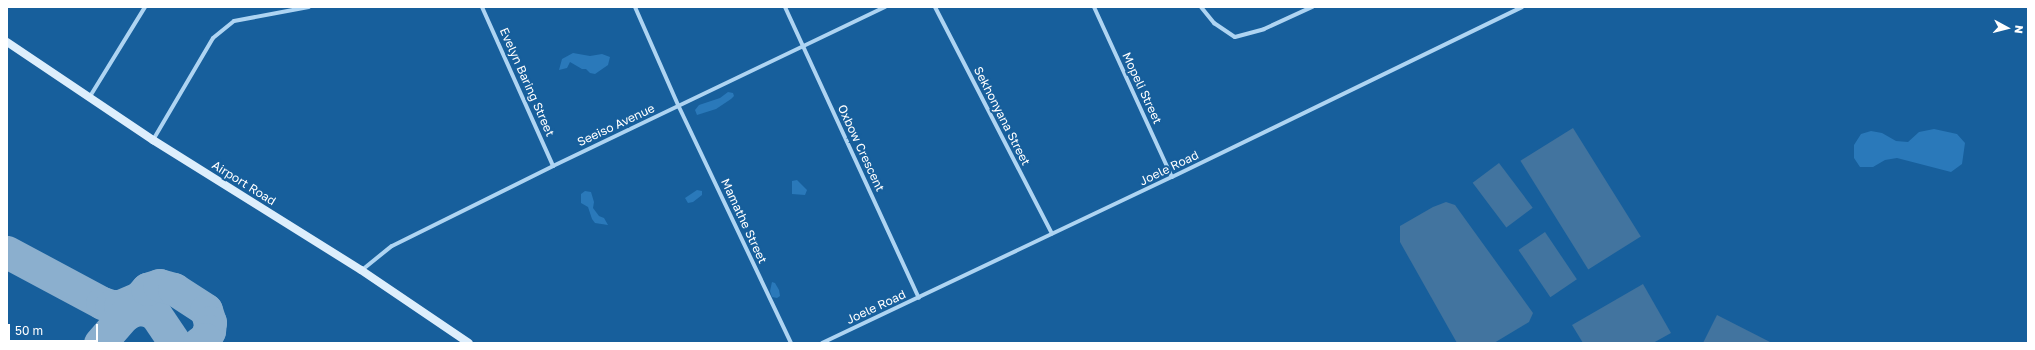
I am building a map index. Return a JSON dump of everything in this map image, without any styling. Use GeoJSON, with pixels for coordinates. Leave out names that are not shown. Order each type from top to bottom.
{"type":"FeatureCollection","features":[{"type":"Feature","properties":{"kind":"main road","name":"Airport Road"},"geometry":{"type":"LineString","coordinates":[[7,42],[153,140],[362,270],[469,343]]}},
{"type":"Feature","properties":{"kind":"street"},"geometry":{"type":"LineString","coordinates":[[89,98],[146,7]]}},
{"type":"Feature","properties":{"kind":"street"},"geometry":{"type":"LineString","coordinates":[[153,140],[213,38],[234,21],[309,7]]}},
{"type":"Feature","properties":{"kind":"street","name":"Evelyn Baring Street"},"geometry":{"type":"LineString","coordinates":[[482,7],[553,166]]}},
{"type":"Feature","properties":{"kind":"street"},"geometry":{"type":"LineString","coordinates":[[635,7],[679,107]]}},
{"type":"Feature","properties":{"kind":"street","name":"Oxbow Crescent"},"geometry":{"type":"LineString","coordinates":[[785,7],[919,298]]}},
{"type":"Feature","properties":{"kind":"street","name":"Seeiso Avenue"},"geometry":{"type":"LineString","coordinates":[[362,270],[392,246],[553,166],[679,107],[885,7]]}},
{"type":"Feature","properties":{"kind":"street","name":"Sekhonyana Street"},"geometry":{"type":"LineString","coordinates":[[935,7],[1052,234]]}},
{"type":"Feature","properties":{"kind":"street","name":"Mopeli Street"},"geometry":{"type":"LineString","coordinates":[[1094,7],[1172,177]]}},
{"type":"Feature","properties":{"kind":"street"},"geometry":{"type":"LineString","coordinates":[[1201,7],[1214,23],[1235,37],[1264,29],[1312,7]]}},
{"type":"Feature","properties":{"kind":"street","name":"Joele Road"},"geometry":{"type":"LineString","coordinates":[[822,343],[1172,177],[1522,7]]}},
{"type":"Feature","properties":{"kind":"street","name":"Mamathe Street"},"geometry":{"type":"LineString","coordinates":[[679,107],[791,343]]}},
{"type":"Feature","properties":{"kind":"shaded area"},"geometry":{"type":"Polygon","coordinates":[[[573,53],[590,56],[602,54],[610,57],[608,65],[595,74],[590,73],[586,69],[582,69],[570,62],[567,68],[559,70],[562,59],[573,53]]]}},
{"type":"Feature","properties":{"kind":"shaded area"},"geometry":{"type":"Polygon","coordinates":[[[728,92],[733,93],[734,96],[731,99],[716,109],[697,115],[695,110],[699,105],[720,98],[728,92]]]}},
{"type":"Feature","properties":{"kind":"shaded area"},"geometry":{"type":"Polygon","coordinates":[[[1573,128],[1641,237],[1588,269],[1520,161],[1573,128]]]}},
{"type":"Feature","properties":{"kind":"shaded area"},"geometry":{"type":"Polygon","coordinates":[[[1934,129],[1957,134],[1965,143],[1962,164],[1951,172],[1897,158],[1885,160],[1873,167],[1860,167],[1854,158],[1854,145],[1861,134],[1871,131],[1882,133],[1896,141],[1908,142],[1919,132],[1934,129]]]}},
{"type":"Feature","properties":{"kind":"shaded area"},"geometry":{"type":"Polygon","coordinates":[[[1499,163],[1533,208],[1506,228],[1473,183],[1499,163]]]}},
{"type":"Feature","properties":{"kind":"shaded area"},"geometry":{"type":"Polygon","coordinates":[[[797,180],[807,190],[805,195],[792,194],[792,181],[797,180]]]}},
{"type":"Feature","properties":{"kind":"shaded area"},"geometry":{"type":"Polygon","coordinates":[[[697,190],[702,191],[702,195],[693,202],[688,203],[685,198],[697,190]]]}},
{"type":"Feature","properties":{"kind":"shaded area"},"geometry":{"type":"Polygon","coordinates":[[[585,191],[591,192],[594,202],[593,208],[599,216],[604,218],[608,225],[595,223],[588,207],[581,203],[581,194],[585,191]]]}},
{"type":"Feature","properties":{"kind":"shaded area"},"geometry":{"type":"Polygon","coordinates":[[[1446,202],[1455,205],[1533,313],[1529,322],[1494,343],[1457,343],[1400,242],[1400,226],[1433,207],[1446,202]]]}},
{"type":"Feature","properties":{"kind":"shaded area"},"geometry":{"type":"Polygon","coordinates":[[[1545,232],[1577,279],[1550,297],[1518,250],[1545,232]]]}},
{"type":"Feature","properties":{"kind":"shaded area"},"geometry":{"type":"Polygon","coordinates":[[[772,282],[775,283],[779,290],[780,296],[777,298],[772,297],[770,291],[772,282]]]}},
{"type":"Feature","properties":{"kind":"shaded area"},"geometry":{"type":"Polygon","coordinates":[[[1643,284],[1671,333],[1653,343],[1583,343],[1572,325],[1643,284]]]}},
{"type":"Feature","properties":{"kind":"shaded area"},"geometry":{"type":"Polygon","coordinates":[[[1717,315],[1772,343],[1703,343],[1717,315]]]}},
{"type":"Feature","properties":{"kind":"taxiway"},"geometry":{"type":"LineString","coordinates":[[7,252],[102,303],[111,306],[120,306],[139,298]]}},
{"type":"Feature","properties":{"kind":"taxiway"},"geometry":{"type":"LineString","coordinates":[[100,343],[147,289],[159,285],[174,289],[206,310],[210,322],[209,331],[205,339],[199,343]]}},
{"type":"Feature","properties":{"kind":"taxiway"},"geometry":{"type":"LineString","coordinates":[[125,315],[133,310],[142,309],[150,311],[156,315],[175,343]]}}]}
